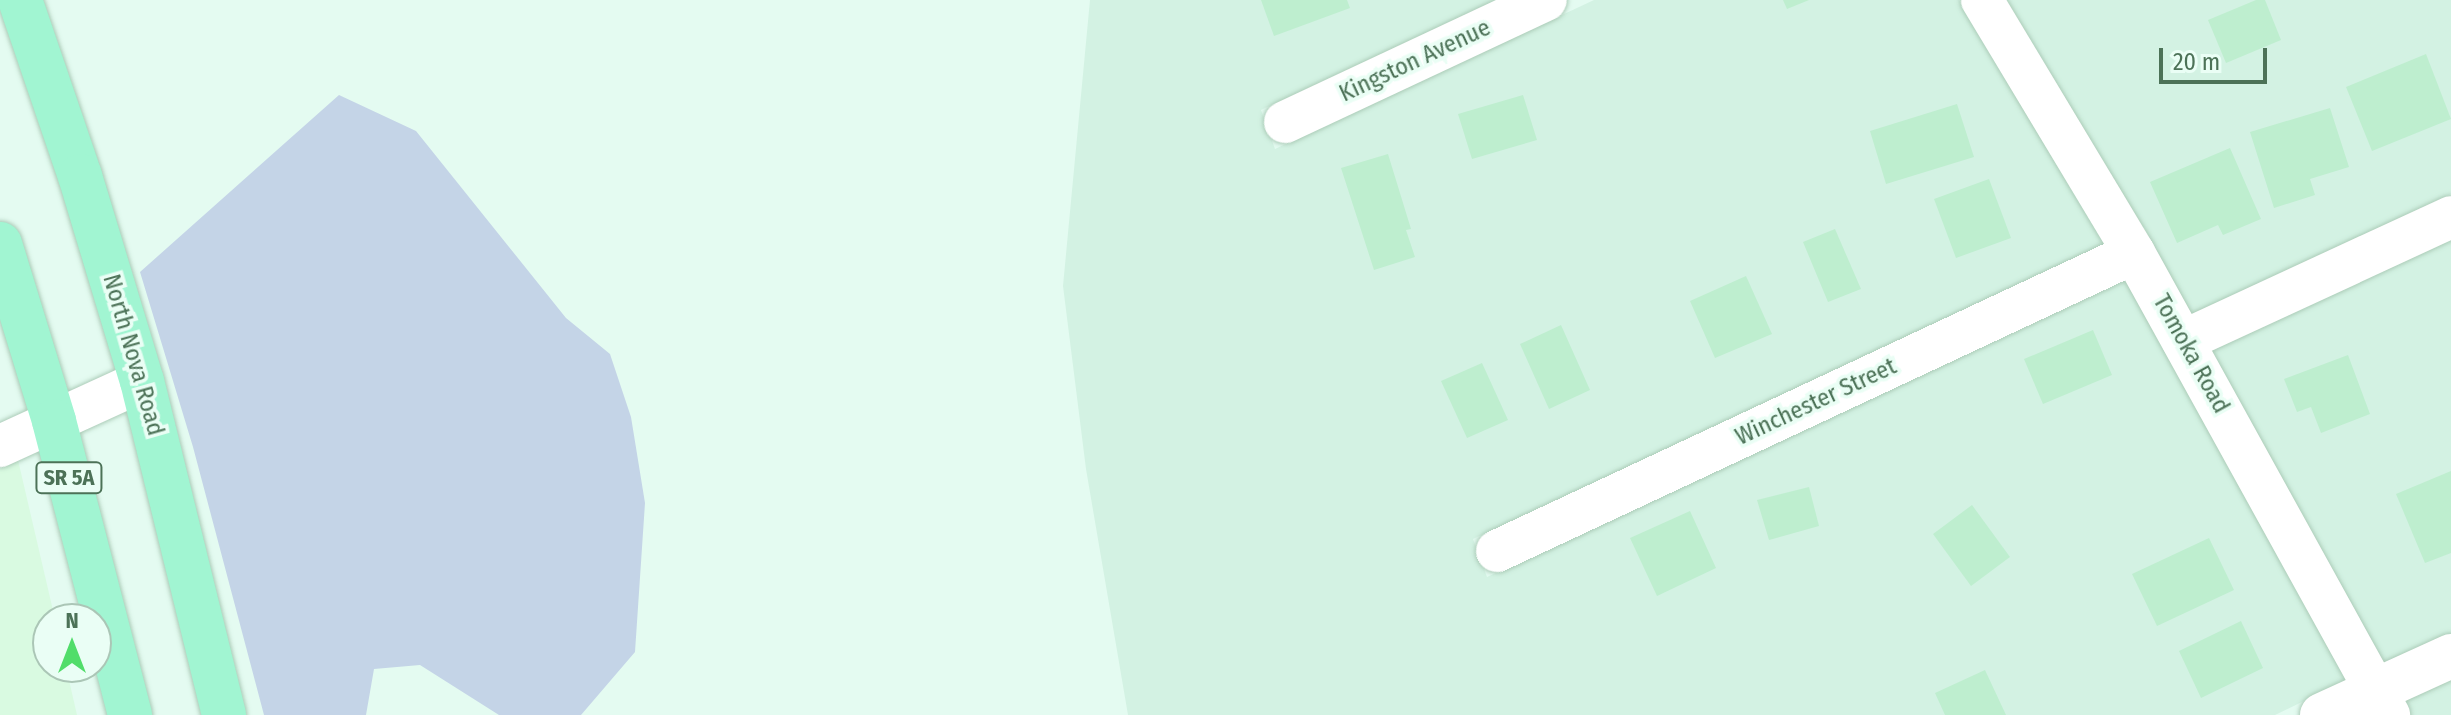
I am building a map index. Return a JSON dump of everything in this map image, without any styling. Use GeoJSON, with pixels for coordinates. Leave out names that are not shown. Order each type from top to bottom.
{"type":"FeatureCollection","features":[{"type":"Feature","properties":{"kind":"main road","name":"North Nova Road"},"geometry":{"type":"LineString","coordinates":[[20,0],[80,176],[142,381],[224,715]]}},
{"type":"Feature","properties":{"kind":"main road","name":"SR 5A"},"geometry":{"type":"LineString","coordinates":[[0,244],[54,421],[130,715]]}},
{"type":"Feature","properties":{"kind":"street","name":"Kingston Avenue"},"geometry":{"type":"LineString","coordinates":[[1285,122],[1546,0]]}},
{"type":"Feature","properties":{"kind":"street","name":"Tomoka Road"},"geometry":{"type":"LineString","coordinates":[[1982,0],[2134,253],[2383,702]]}},
{"type":"Feature","properties":{"kind":"street"},"geometry":{"type":"LineString","coordinates":[[2183,341],[2451,217]]}},
{"type":"Feature","properties":{"kind":"street","name":"Winchester Street"},"geometry":{"type":"LineString","coordinates":[[1497,551],[2134,253]]}},
{"type":"Feature","properties":{"kind":"street"},"geometry":{"type":"LineString","coordinates":[[0,446],[142,381]]}},
{"type":"Feature","properties":{"kind":"street"},"geometry":{"type":"LineString","coordinates":[[2322,715],[2383,702],[2451,656]]}},
{"type":"Feature","properties":{"kind":"shaded area"},"geometry":{"type":"Polygon","coordinates":[[[1090,0],[1496,0],[1261,110],[1275,149],[1594,0],[1959,0],[2106,244],[1473,539],[1487,577],[2127,280],[2349,679],[2275,715],[1128,715],[1086,469],[1063,286],[1090,0]]]}},
{"type":"Feature","properties":{"kind":"shaded area"},"geometry":{"type":"Polygon","coordinates":[[[2004,0],[2451,0],[2451,194],[2191,315],[2144,227],[2141,228],[2004,0]]]}},
{"type":"Feature","properties":{"kind":"shaded area"},"geometry":{"type":"Polygon","coordinates":[[[339,95],[416,131],[566,318],[610,354],[631,417],[645,503],[635,652],[581,715],[499,715],[420,665],[374,669],[366,715],[264,715],[193,447],[140,272],[339,95]]]}},
{"type":"Feature","properties":{"kind":"shaded area"},"geometry":{"type":"Polygon","coordinates":[[[2451,240],[2451,633],[2384,663],[2211,351],[2451,240]]]}},
{"type":"Feature","properties":{"kind":"shaded area"},"geometry":{"type":"Polygon","coordinates":[[[18,460],[51,603],[32,603],[32,683],[70,683],[77,715],[0,715],[0,469],[18,460]]]}},
{"type":"Feature","properties":{"kind":"shaded area"},"geometry":{"type":"Polygon","coordinates":[[[2451,678],[2451,715],[2410,715],[2403,699],[2451,678]]]}},
{"type":"Feature","properties":{"kind":"building"},"geometry":{"type":"Polygon","coordinates":[[[1261,0],[1347,0],[1350,8],[1274,36],[1261,0]]]}},
{"type":"Feature","properties":{"kind":"building"},"geometry":{"type":"Polygon","coordinates":[[[1783,0],[1809,0],[1787,9],[1783,0]]]}},
{"type":"Feature","properties":{"kind":"building"},"geometry":{"type":"Polygon","coordinates":[[[2256,0],[2265,0],[2281,40],[2226,63],[2208,20],[2256,0]]]}},
{"type":"Feature","properties":{"kind":"building"},"geometry":{"type":"Polygon","coordinates":[[[2426,54],[2451,119],[2372,151],[2346,87],[2426,54]]]}},
{"type":"Feature","properties":{"kind":"building"},"geometry":{"type":"Polygon","coordinates":[[[1523,95],[1537,140],[1472,159],[1458,114],[1523,95]]]}},
{"type":"Feature","properties":{"kind":"building"},"geometry":{"type":"Polygon","coordinates":[[[1957,104],[1974,157],[1886,184],[1870,131],[1957,104]]]}},
{"type":"Feature","properties":{"kind":"building"},"geometry":{"type":"Polygon","coordinates":[[[2330,108],[2349,167],[2310,179],[2315,195],[2274,208],[2250,132],[2330,108]]]}},
{"type":"Feature","properties":{"kind":"building"},"geometry":{"type":"Polygon","coordinates":[[[2230,148],[2261,219],[2223,235],[2218,225],[2177,243],[2150,182],[2230,148]]]}},
{"type":"Feature","properties":{"kind":"building"},"geometry":{"type":"Polygon","coordinates":[[[1388,154],[1411,229],[1406,230],[1415,257],[1374,270],[1341,168],[1388,154]]]}},
{"type":"Feature","properties":{"kind":"building"},"geometry":{"type":"Polygon","coordinates":[[[1989,179],[2011,238],[1956,258],[1934,199],[1989,179]]]}},
{"type":"Feature","properties":{"kind":"building"},"geometry":{"type":"Polygon","coordinates":[[[1835,229],[1861,289],[1828,302],[1803,242],[1835,229]]]}},
{"type":"Feature","properties":{"kind":"building"},"geometry":{"type":"Polygon","coordinates":[[[1746,276],[1772,334],[1715,358],[1690,301],[1746,276]]]}},
{"type":"Feature","properties":{"kind":"building"},"geometry":{"type":"Polygon","coordinates":[[[1561,325],[1590,390],[1549,409],[1520,344],[1561,325]]]}},
{"type":"Feature","properties":{"kind":"building"},"geometry":{"type":"Polygon","coordinates":[[[2093,330],[2112,375],[2043,404],[2024,359],[2093,330]]]}},
{"type":"Feature","properties":{"kind":"building"},"geometry":{"type":"Polygon","coordinates":[[[2348,355],[2370,414],[2321,433],[2311,407],[2297,412],[2284,379],[2348,355]]]}},
{"type":"Feature","properties":{"kind":"building"},"geometry":{"type":"Polygon","coordinates":[[[1482,363],[1508,420],[1467,438],[1441,381],[1482,363]]]}},
{"type":"Feature","properties":{"kind":"building"},"geometry":{"type":"Polygon","coordinates":[[[2451,471],[2451,553],[2425,563],[2396,494],[2451,471]]]}},
{"type":"Feature","properties":{"kind":"building"},"geometry":{"type":"Polygon","coordinates":[[[1809,487],[1819,526],[1769,540],[1757,500],[1809,487]]]}},
{"type":"Feature","properties":{"kind":"building"},"geometry":{"type":"Polygon","coordinates":[[[1972,505],[2010,557],[1971,586],[1933,534],[1972,505]]]}},
{"type":"Feature","properties":{"kind":"building"},"geometry":{"type":"Polygon","coordinates":[[[1690,511],[1716,568],[1657,596],[1630,538],[1690,511]]]}},
{"type":"Feature","properties":{"kind":"building"},"geometry":{"type":"Polygon","coordinates":[[[2209,538],[2234,590],[2157,626],[2132,574],[2209,538]]]}},
{"type":"Feature","properties":{"kind":"building"},"geometry":{"type":"Polygon","coordinates":[[[2241,621],[2263,668],[2201,698],[2179,651],[2241,621]]]}},
{"type":"Feature","properties":{"kind":"building"},"geometry":{"type":"Polygon","coordinates":[[[1985,670],[2006,715],[1945,715],[1935,693],[1985,670]]]}}]}
